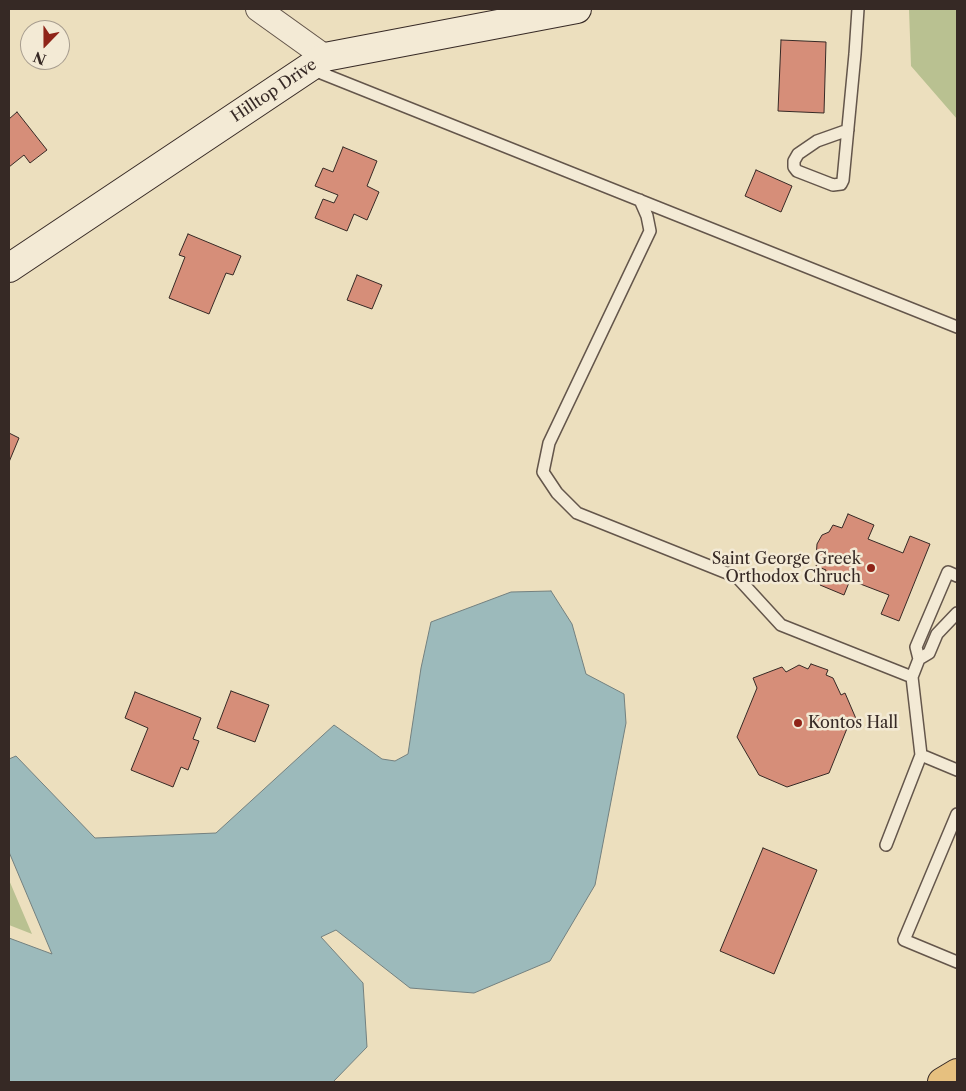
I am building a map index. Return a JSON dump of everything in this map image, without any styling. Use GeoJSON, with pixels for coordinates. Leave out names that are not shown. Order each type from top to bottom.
{"type":"FeatureCollection","features":[{"type":"Feature","properties":{"kind":"main road"},"geometry":{"type":"LineString","coordinates":[[942,1082],[957,1073]]}},
{"type":"Feature","properties":{"kind":"street"},"geometry":{"type":"LineString","coordinates":[[258,9],[316,62]]}},
{"type":"Feature","properties":{"kind":"street","name":"Hilltop Drive"},"geometry":{"type":"LineString","coordinates":[[9,268],[316,62],[577,9]]}},
{"type":"Feature","properties":{"kind":"lane"},"geometry":{"type":"LineString","coordinates":[[848,130],[816,141],[798,154],[794,161],[794,167],[797,172],[833,185],[841,184],[843,180],[848,130],[858,9]]}},
{"type":"Feature","properties":{"kind":"lane"},"geometry":{"type":"LineString","coordinates":[[316,62],[640,200],[957,327]]}},
{"type":"Feature","properties":{"kind":"lane"},"geometry":{"type":"LineString","coordinates":[[640,200],[647,216],[650,230],[549,443],[543,472],[557,493],[577,513],[737,577],[781,625],[912,677]]}},
{"type":"Feature","properties":{"kind":"lane"},"geometry":{"type":"LineString","coordinates":[[919,659],[916,648],[948,572],[957,576]]}},
{"type":"Feature","properties":{"kind":"lane"},"geometry":{"type":"LineString","coordinates":[[886,845],[921,755],[912,677],[919,659],[929,652],[937,634],[957,613]]}},
{"type":"Feature","properties":{"kind":"lane"},"geometry":{"type":"LineString","coordinates":[[921,755],[957,770]]}},
{"type":"Feature","properties":{"kind":"lane"},"geometry":{"type":"LineString","coordinates":[[957,814],[904,940],[957,962]]}},
{"type":"Feature","properties":{"kind":"green space"},"geometry":{"type":"Polygon","coordinates":[[[909,9],[957,9],[957,119],[911,66],[909,9]]]}},
{"type":"Feature","properties":{"kind":"green space"},"geometry":{"type":"Polygon","coordinates":[[[9,880],[32,934],[9,925],[9,880]]]}},
{"type":"Feature","properties":{"kind":"water"},"geometry":{"type":"Polygon","coordinates":[[[551,591],[572,624],[586,674],[624,694],[626,723],[595,885],[550,961],[474,993],[410,988],[336,930],[321,937],[363,983],[367,1047],[333,1082],[9,1082],[9,938],[52,954],[9,852],[9,759],[16,756],[95,838],[216,833],[334,725],[382,759],[395,761],[408,754],[421,668],[431,622],[511,592],[551,591]]]}},
{"type":"Feature","properties":{"kind":"building"},"geometry":{"type":"Polygon","coordinates":[[[781,40],[826,42],[824,113],[778,111],[781,40]]]}},
{"type":"Feature","properties":{"kind":"building"},"geometry":{"type":"Polygon","coordinates":[[[17,112],[47,150],[30,163],[24,155],[9,167],[9,119],[17,112]]]}},
{"type":"Feature","properties":{"kind":"building"},"geometry":{"type":"Polygon","coordinates":[[[343,147],[377,161],[367,186],[379,192],[367,220],[354,214],[347,231],[315,218],[323,199],[334,203],[338,195],[315,186],[323,168],[333,172],[343,147]]]}},
{"type":"Feature","properties":{"kind":"building"},"geometry":{"type":"Polygon","coordinates":[[[756,170],[792,186],[781,212],[745,196],[756,170]]]}},
{"type":"Feature","properties":{"kind":"building"},"geometry":{"type":"Polygon","coordinates":[[[188,234],[241,256],[233,275],[226,273],[209,314],[169,298],[185,257],[179,255],[188,234]]]}},
{"type":"Feature","properties":{"kind":"building"},"geometry":{"type":"Polygon","coordinates":[[[357,275],[382,285],[372,309],[347,300],[357,275]]]}},
{"type":"Feature","properties":{"kind":"building"},"geometry":{"type":"Polygon","coordinates":[[[9,433],[19,438],[9,462],[9,433]]]}},
{"type":"Feature","properties":{"kind":"building","name":"Saint George Greek Orthodox Chruch"},"geometry":{"type":"Polygon","coordinates":[[[848,514],[874,525],[868,539],[903,553],[910,536],[930,544],[899,621],[881,614],[889,595],[850,580],[844,595],[820,585],[826,570],[816,566],[818,561],[816,558],[817,544],[822,535],[829,532],[833,525],[842,528],[848,514]]]}},
{"type":"Feature","properties":{"kind":"building","name":"Kontos Hall"},"geometry":{"type":"Polygon","coordinates":[[[811,664],[828,670],[826,675],[833,678],[841,695],[845,693],[857,721],[848,726],[829,773],[787,787],[759,775],[737,737],[757,688],[753,678],[782,667],[786,672],[799,665],[808,669],[811,664]]]}},
{"type":"Feature","properties":{"kind":"building"},"geometry":{"type":"Polygon","coordinates":[[[231,691],[269,705],[255,742],[217,728],[231,691]]]}},
{"type":"Feature","properties":{"kind":"building"},"geometry":{"type":"Polygon","coordinates":[[[135,692],[201,718],[193,739],[199,741],[188,770],[181,767],[173,787],[131,770],[148,728],[125,718],[135,692]]]}},
{"type":"Feature","properties":{"kind":"building"},"geometry":{"type":"Polygon","coordinates":[[[763,848],[817,870],[774,974],[720,951],[763,848]]]}},
{"type":"Feature","properties":{"kind":"place","name":"Saint George Greek Orthodox Chruch"},"geometry":{"type":"Point","coordinates":[871,568]}},
{"type":"Feature","properties":{"kind":"place","name":"Kontos Hall"},"geometry":{"type":"Point","coordinates":[798,723]}}]}
